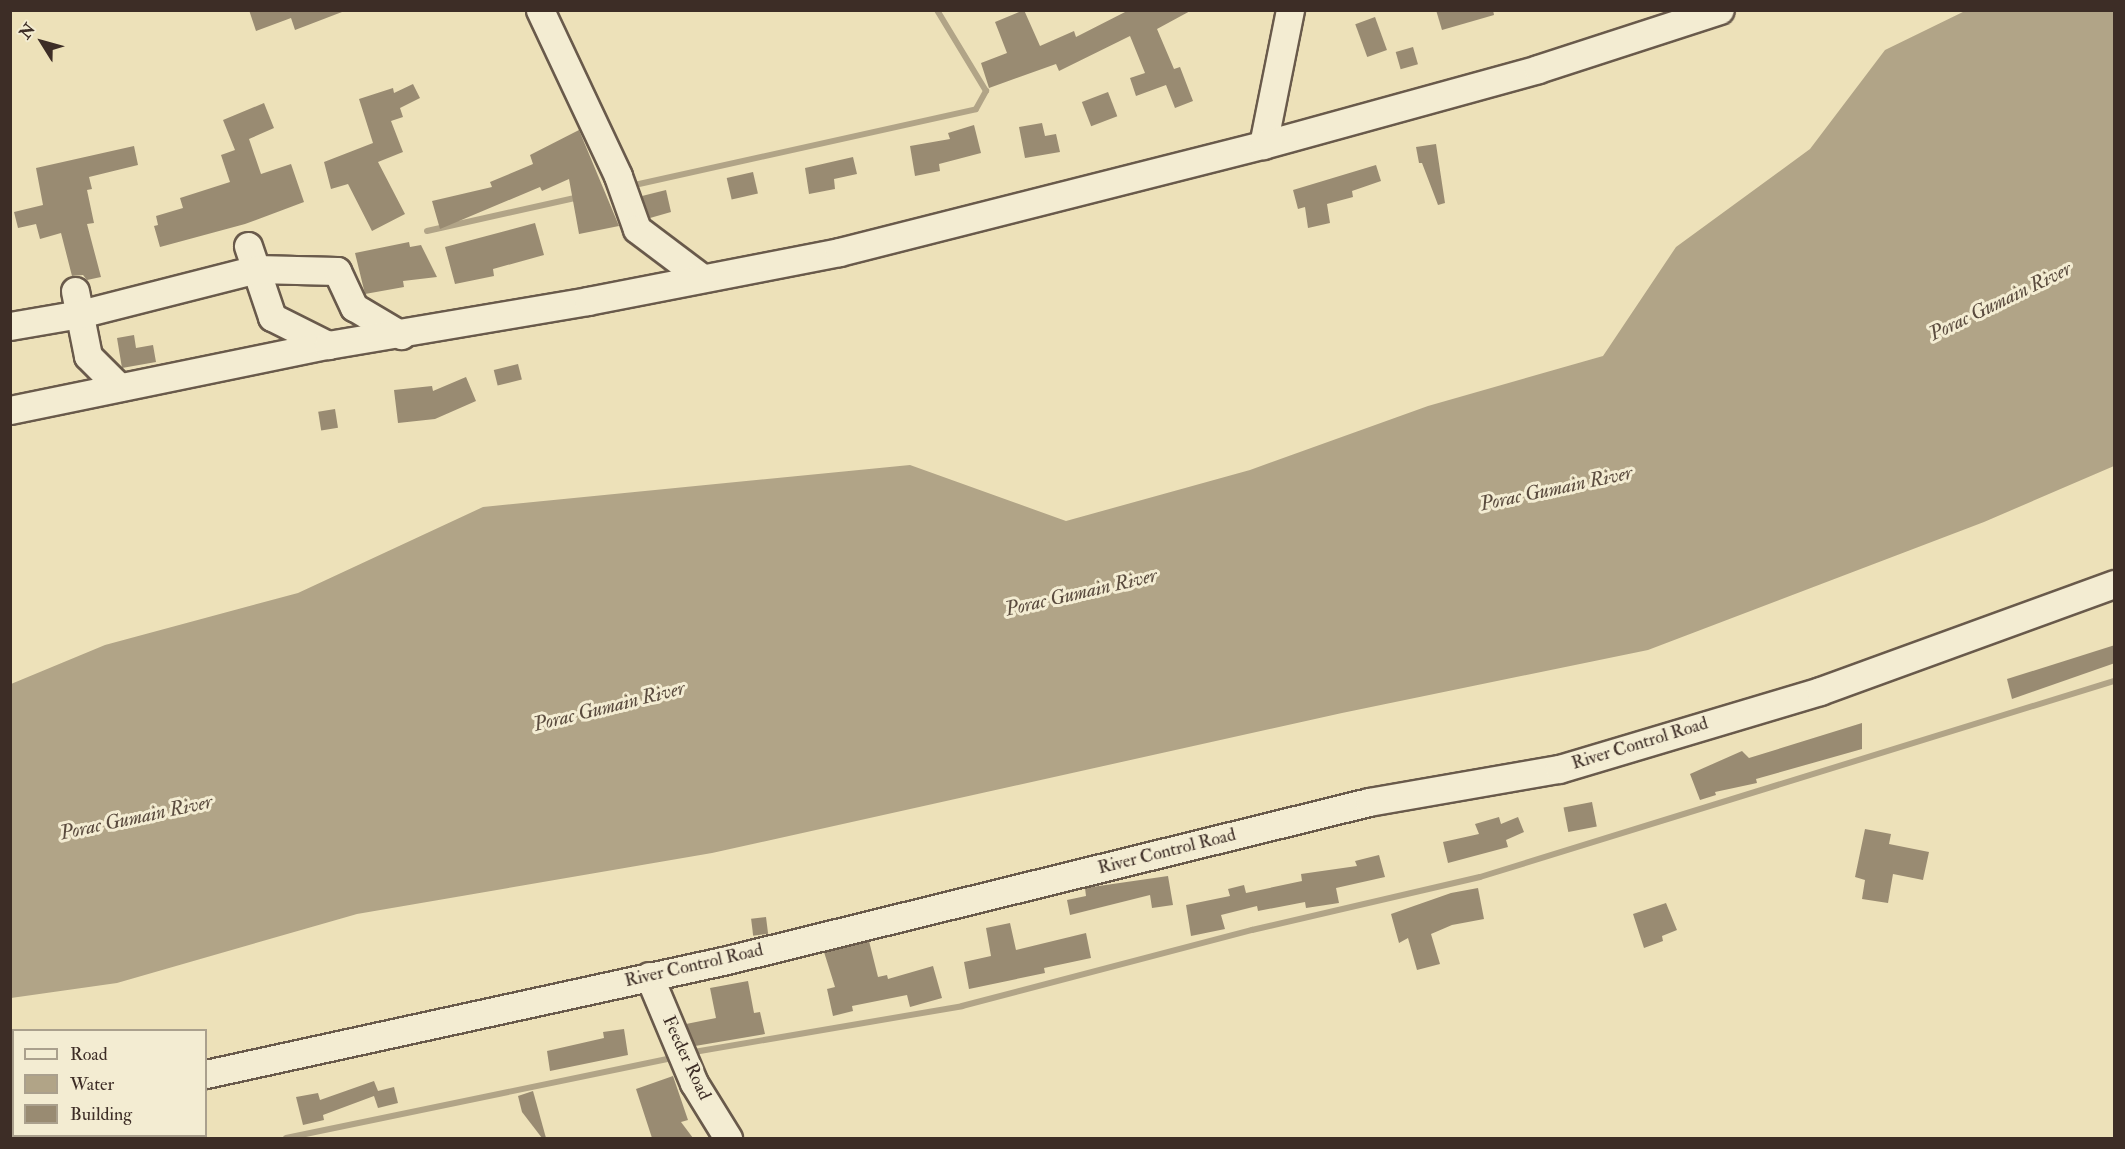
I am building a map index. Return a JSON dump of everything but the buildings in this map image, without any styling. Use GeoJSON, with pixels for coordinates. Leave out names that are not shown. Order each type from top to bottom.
{"type":"FeatureCollection","features":[{"type":"Feature","properties":{"kind":"street"},"geometry":{"type":"LineString","coordinates":[[540,10],[623,188],[637,229],[702,278]]}},
{"type":"Feature","properties":{"kind":"street"},"geometry":{"type":"LineString","coordinates":[[1263,145],[1290,10]]}},
{"type":"Feature","properties":{"kind":"street"},"geometry":{"type":"LineString","coordinates":[[10,410],[328,345],[401,335],[839,252],[1263,145],[1538,69],[1720,10]]}},
{"type":"Feature","properties":{"kind":"street"},"geometry":{"type":"LineString","coordinates":[[10,326],[77,303],[252,257],[337,271],[354,307],[401,335]]}},
{"type":"Feature","properties":{"kind":"street"},"geometry":{"type":"LineString","coordinates":[[252,257],[272,317],[328,345]]}},
{"type":"Feature","properties":{"kind":"street"},"geometry":{"type":"LineString","coordinates":[[77,303],[88,357],[119,387]]}},
{"type":"Feature","properties":{"kind":"street","name":"River Control Road"},"geometry":{"type":"LineString","coordinates":[[207,1074],[649,976],[1369,802],[1559,769],[1820,691],[2115,584]]}},
{"type":"Feature","properties":{"kind":"street","name":"Feeder Road"},"geometry":{"type":"LineString","coordinates":[[649,976],[694,1083],[728,1138]]}},
{"type":"Feature","properties":{"kind":"water","name":"Porac Gumain River"},"geometry":{"type":"Polygon","coordinates":[[[1967,10],[2114,11],[2114,466],[1984,522],[1648,650],[1342,713],[712,853],[357,914],[117,983],[11,998],[11,684],[105,645],[298,593],[483,507],[910,465],[1066,521],[1250,470],[1428,406],[1603,356],[1676,247],[1810,149],[1885,50],[1967,10]]]}},
{"type":"Feature","properties":{"kind":"waterway"},"geometry":{"type":"LineString","coordinates":[[630,186],[976,109],[986,91],[937,10]]}},
{"type":"Feature","properties":{"kind":"waterway"},"geometry":{"type":"LineString","coordinates":[[427,231],[579,197]]}},
{"type":"Feature","properties":{"kind":"waterway"},"geometry":{"type":"LineString","coordinates":[[694,1052],[962,1006],[1252,930],[1480,877],[2114,681]]}},
{"type":"Feature","properties":{"kind":"waterway"},"geometry":{"type":"LineString","coordinates":[[286,1138],[676,1057]]}}]}
